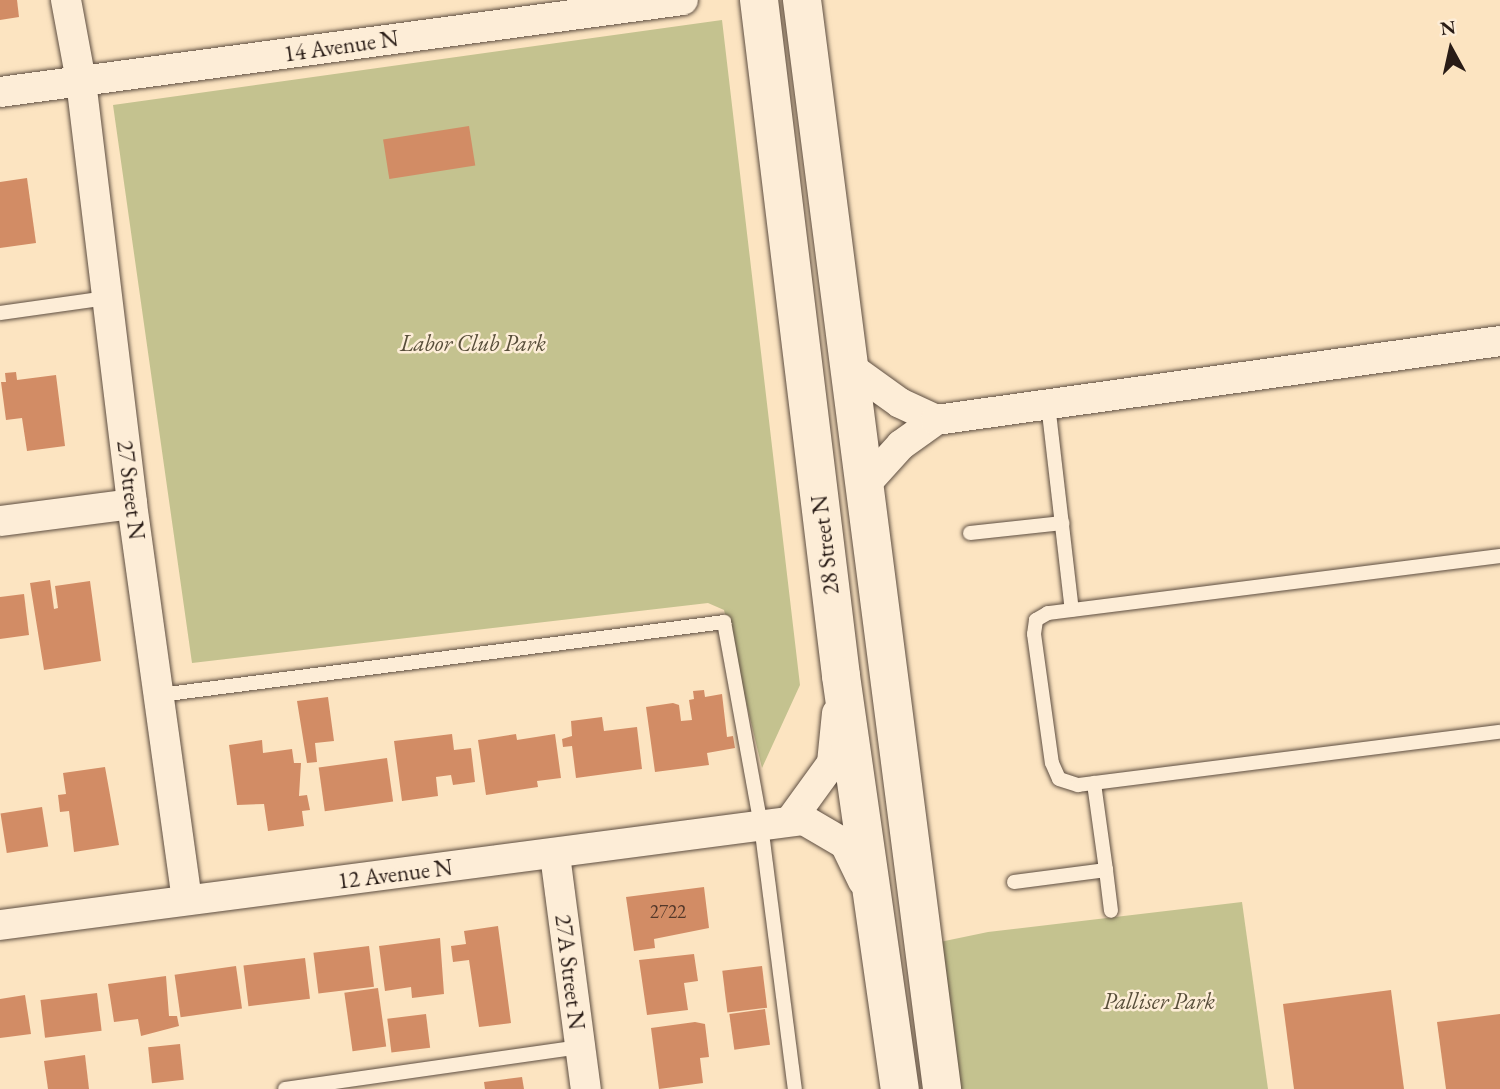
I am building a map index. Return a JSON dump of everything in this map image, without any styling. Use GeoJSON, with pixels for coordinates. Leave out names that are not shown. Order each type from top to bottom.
{"type":"FeatureCollection","features":[{"type":"Feature","properties":{"kind":"main road","name":"28 Street N"},"geometry":{"type":"LineString","coordinates":[[759,0],[841,676],[877,911],[900,1089]]}},
{"type":"Feature","properties":{"kind":"main road","name":"28 Street N"},"geometry":{"type":"LineString","coordinates":[[802,0],[942,1089]]}},
{"type":"Feature","properties":{"kind":"street","name":"27 Street N"},"geometry":{"type":"LineString","coordinates":[[66,0],[81,81],[132,504],[187,898]]}},
{"type":"Feature","properties":{"kind":"street","name":"14 Avenue N"},"geometry":{"type":"LineString","coordinates":[[0,92],[683,0]]}},
{"type":"Feature","properties":{"kind":"street"},"geometry":{"type":"LineString","coordinates":[[863,487],[901,445],[936,419],[1500,341]]}},
{"type":"Feature","properties":{"kind":"street"},"geometry":{"type":"LineString","coordinates":[[847,365],[900,403],[936,419]]}},
{"type":"Feature","properties":{"kind":"street"},"geometry":{"type":"LineString","coordinates":[[0,521],[132,504]]}},
{"type":"Feature","properties":{"kind":"street"},"geometry":{"type":"LineString","coordinates":[[790,821],[832,763],[841,676]]}},
{"type":"Feature","properties":{"kind":"street","name":"12 Avenue N"},"geometry":{"type":"LineString","coordinates":[[0,925],[187,898],[555,855],[804,820],[845,844],[877,911]]}},
{"type":"Feature","properties":{"kind":"street","name":"27A Street N"},"geometry":{"type":"LineString","coordinates":[[555,855],[586,1089]]}},
{"type":"Feature","properties":{"kind":"lane"},"geometry":{"type":"LineString","coordinates":[[0,313],[107,298]]}},
{"type":"Feature","properties":{"kind":"lane"},"geometry":{"type":"LineString","coordinates":[[1048,404],[1072,610]]}},
{"type":"Feature","properties":{"kind":"lane"},"geometry":{"type":"LineString","coordinates":[[970,533],[1062,523]]}},
{"type":"Feature","properties":{"kind":"lane"},"geometry":{"type":"LineString","coordinates":[[1500,556],[1048,613],[1036,620],[1034,634],[1052,763],[1059,779],[1094,783],[1500,732]]}},
{"type":"Feature","properties":{"kind":"lane"},"geometry":{"type":"LineString","coordinates":[[160,695],[724,622],[761,825],[795,1089]]}},
{"type":"Feature","properties":{"kind":"lane"},"geometry":{"type":"LineString","coordinates":[[1094,783],[1111,911]]}},
{"type":"Feature","properties":{"kind":"lane"},"geometry":{"type":"LineString","coordinates":[[1014,882],[1106,870]]}},
{"type":"Feature","properties":{"kind":"lane"},"geometry":{"type":"LineString","coordinates":[[285,1089],[580,1047]]}},
{"type":"Feature","properties":{"kind":"green space","name":"Labor Club Park"},"geometry":{"type":"Polygon","coordinates":[[[722,20],[800,685],[762,768],[724,610],[708,603],[192,663],[113,105],[722,20]]]}},
{"type":"Feature","properties":{"kind":"green space","name":"Palliser Park"},"geometry":{"type":"Polygon","coordinates":[[[1242,902],[1268,1089],[956,1089],[935,943],[988,932],[1242,902]]]}},
{"type":"Feature","properties":{"kind":"building"},"geometry":{"type":"Polygon","coordinates":[[[0,0],[17,0],[19,17],[0,20],[0,0]]]}},
{"type":"Feature","properties":{"kind":"building"},"geometry":{"type":"Polygon","coordinates":[[[469,126],[475,166],[389,179],[383,140],[469,126]]]}},
{"type":"Feature","properties":{"kind":"building"},"geometry":{"type":"Polygon","coordinates":[[[27,178],[36,243],[0,248],[0,182],[27,178]]]}},
{"type":"Feature","properties":{"kind":"building"},"geometry":{"type":"Polygon","coordinates":[[[16,372],[17,380],[56,375],[65,446],[27,451],[22,418],[6,420],[1,382],[6,382],[5,373],[16,372]]]}},
{"type":"Feature","properties":{"kind":"building"},"geometry":{"type":"Polygon","coordinates":[[[50,580],[54,609],[58,608],[55,586],[90,581],[101,661],[44,670],[30,583],[50,580]]]}},
{"type":"Feature","properties":{"kind":"building"},"geometry":{"type":"Polygon","coordinates":[[[24,594],[29,635],[0,639],[0,597],[24,594]]]}},
{"type":"Feature","properties":{"kind":"building"},"geometry":{"type":"Polygon","coordinates":[[[704,690],[705,697],[722,694],[727,737],[733,736],[735,748],[707,753],[709,765],[655,772],[646,707],[673,703],[679,705],[681,721],[692,720],[689,700],[694,699],[693,691],[704,690]]]}},
{"type":"Feature","properties":{"kind":"building"},"geometry":{"type":"Polygon","coordinates":[[[328,697],[334,741],[315,743],[317,762],[307,763],[297,701],[328,697]]]}},
{"type":"Feature","properties":{"kind":"building"},"geometry":{"type":"Polygon","coordinates":[[[602,717],[604,731],[637,727],[642,769],[576,778],[572,746],[563,747],[562,739],[572,736],[571,721],[602,717]]]}},
{"type":"Feature","properties":{"kind":"building"},"geometry":{"type":"Polygon","coordinates":[[[452,734],[454,750],[471,748],[475,782],[453,785],[451,775],[436,777],[438,796],[402,801],[394,741],[452,734]]]}},
{"type":"Feature","properties":{"kind":"building"},"geometry":{"type":"Polygon","coordinates":[[[516,734],[517,740],[555,734],[561,778],[537,781],[538,787],[486,795],[478,740],[516,734]]]}},
{"type":"Feature","properties":{"kind":"building"},"geometry":{"type":"Polygon","coordinates":[[[262,740],[263,753],[292,749],[294,763],[301,763],[299,796],[307,795],[310,810],[302,811],[304,826],[268,831],[264,804],[237,805],[229,745],[262,740]]]}},
{"type":"Feature","properties":{"kind":"building"},"geometry":{"type":"Polygon","coordinates":[[[387,758],[393,802],[325,811],[319,768],[387,758]]]}},
{"type":"Feature","properties":{"kind":"building"},"geometry":{"type":"Polygon","coordinates":[[[105,767],[119,845],[74,852],[69,811],[60,812],[58,795],[66,794],[63,773],[105,767]]]}},
{"type":"Feature","properties":{"kind":"building"},"geometry":{"type":"Polygon","coordinates":[[[42,807],[48,847],[7,853],[1,814],[42,807]]]}},
{"type":"Feature","properties":{"kind":"building"},"geometry":{"type":"Polygon","coordinates":[[[704,887],[709,928],[654,939],[655,948],[634,951],[626,897],[704,887]]]}},
{"type":"Feature","properties":{"kind":"building"},"geometry":{"type":"Polygon","coordinates":[[[498,926],[511,1023],[479,1027],[469,960],[453,962],[451,946],[466,944],[464,931],[498,926]]]}},
{"type":"Feature","properties":{"kind":"building"},"geometry":{"type":"Polygon","coordinates":[[[440,938],[444,994],[412,998],[411,987],[385,991],[379,946],[440,938]]]}},
{"type":"Feature","properties":{"kind":"building"},"geometry":{"type":"Polygon","coordinates":[[[369,946],[374,987],[318,994],[313,953],[369,946]]]}},
{"type":"Feature","properties":{"kind":"building"},"geometry":{"type":"Polygon","coordinates":[[[694,954],[698,981],[684,983],[688,1010],[647,1015],[639,960],[694,954]]]}},
{"type":"Feature","properties":{"kind":"building"},"geometry":{"type":"Polygon","coordinates":[[[305,958],[310,999],[248,1006],[243,966],[305,958]]]}},
{"type":"Feature","properties":{"kind":"building"},"geometry":{"type":"Polygon","coordinates":[[[236,966],[242,1009],[181,1017],[175,975],[236,966]]]}},
{"type":"Feature","properties":{"kind":"building"},"geometry":{"type":"Polygon","coordinates":[[[762,966],[767,1008],[727,1013],[722,971],[762,966]]]}},
{"type":"Feature","properties":{"kind":"building"},"geometry":{"type":"Polygon","coordinates":[[[166,976],[169,1016],[177,1016],[179,1026],[141,1036],[138,1019],[114,1022],[108,984],[166,976]]]}},
{"type":"Feature","properties":{"kind":"building"},"geometry":{"type":"Polygon","coordinates":[[[378,988],[386,1046],[353,1051],[344,993],[378,988]]]}},
{"type":"Feature","properties":{"kind":"building"},"geometry":{"type":"Polygon","coordinates":[[[1391,990],[1404,1089],[1294,1089],[1283,1004],[1391,990]]]}},
{"type":"Feature","properties":{"kind":"building"},"geometry":{"type":"Polygon","coordinates":[[[97,993],[102,1031],[45,1038],[40,1000],[97,993]]]}},
{"type":"Feature","properties":{"kind":"building"},"geometry":{"type":"Polygon","coordinates":[[[25,995],[31,1034],[0,1038],[0,999],[25,995]]]}},
{"type":"Feature","properties":{"kind":"building"},"geometry":{"type":"Polygon","coordinates":[[[765,1009],[770,1045],[734,1050],[729,1014],[765,1009]]]}},
{"type":"Feature","properties":{"kind":"building"},"geometry":{"type":"Polygon","coordinates":[[[426,1014],[430,1048],[391,1052],[387,1019],[426,1014]]]}},
{"type":"Feature","properties":{"kind":"building"},"geometry":{"type":"Polygon","coordinates":[[[1500,1014],[1500,1089],[1446,1089],[1437,1022],[1500,1014]]]}},
{"type":"Feature","properties":{"kind":"building"},"geometry":{"type":"Polygon","coordinates":[[[695,1022],[705,1024],[709,1057],[700,1058],[703,1083],[659,1089],[651,1028],[695,1022]]]}},
{"type":"Feature","properties":{"kind":"building"},"geometry":{"type":"Polygon","coordinates":[[[180,1044],[184,1080],[152,1083],[148,1047],[180,1044]]]}},
{"type":"Feature","properties":{"kind":"building"},"geometry":{"type":"Polygon","coordinates":[[[85,1055],[89,1089],[48,1089],[44,1061],[85,1055]]]}},
{"type":"Feature","properties":{"kind":"building"},"geometry":{"type":"Polygon","coordinates":[[[522,1077],[524,1089],[485,1089],[484,1082],[522,1077]]]}}]}
